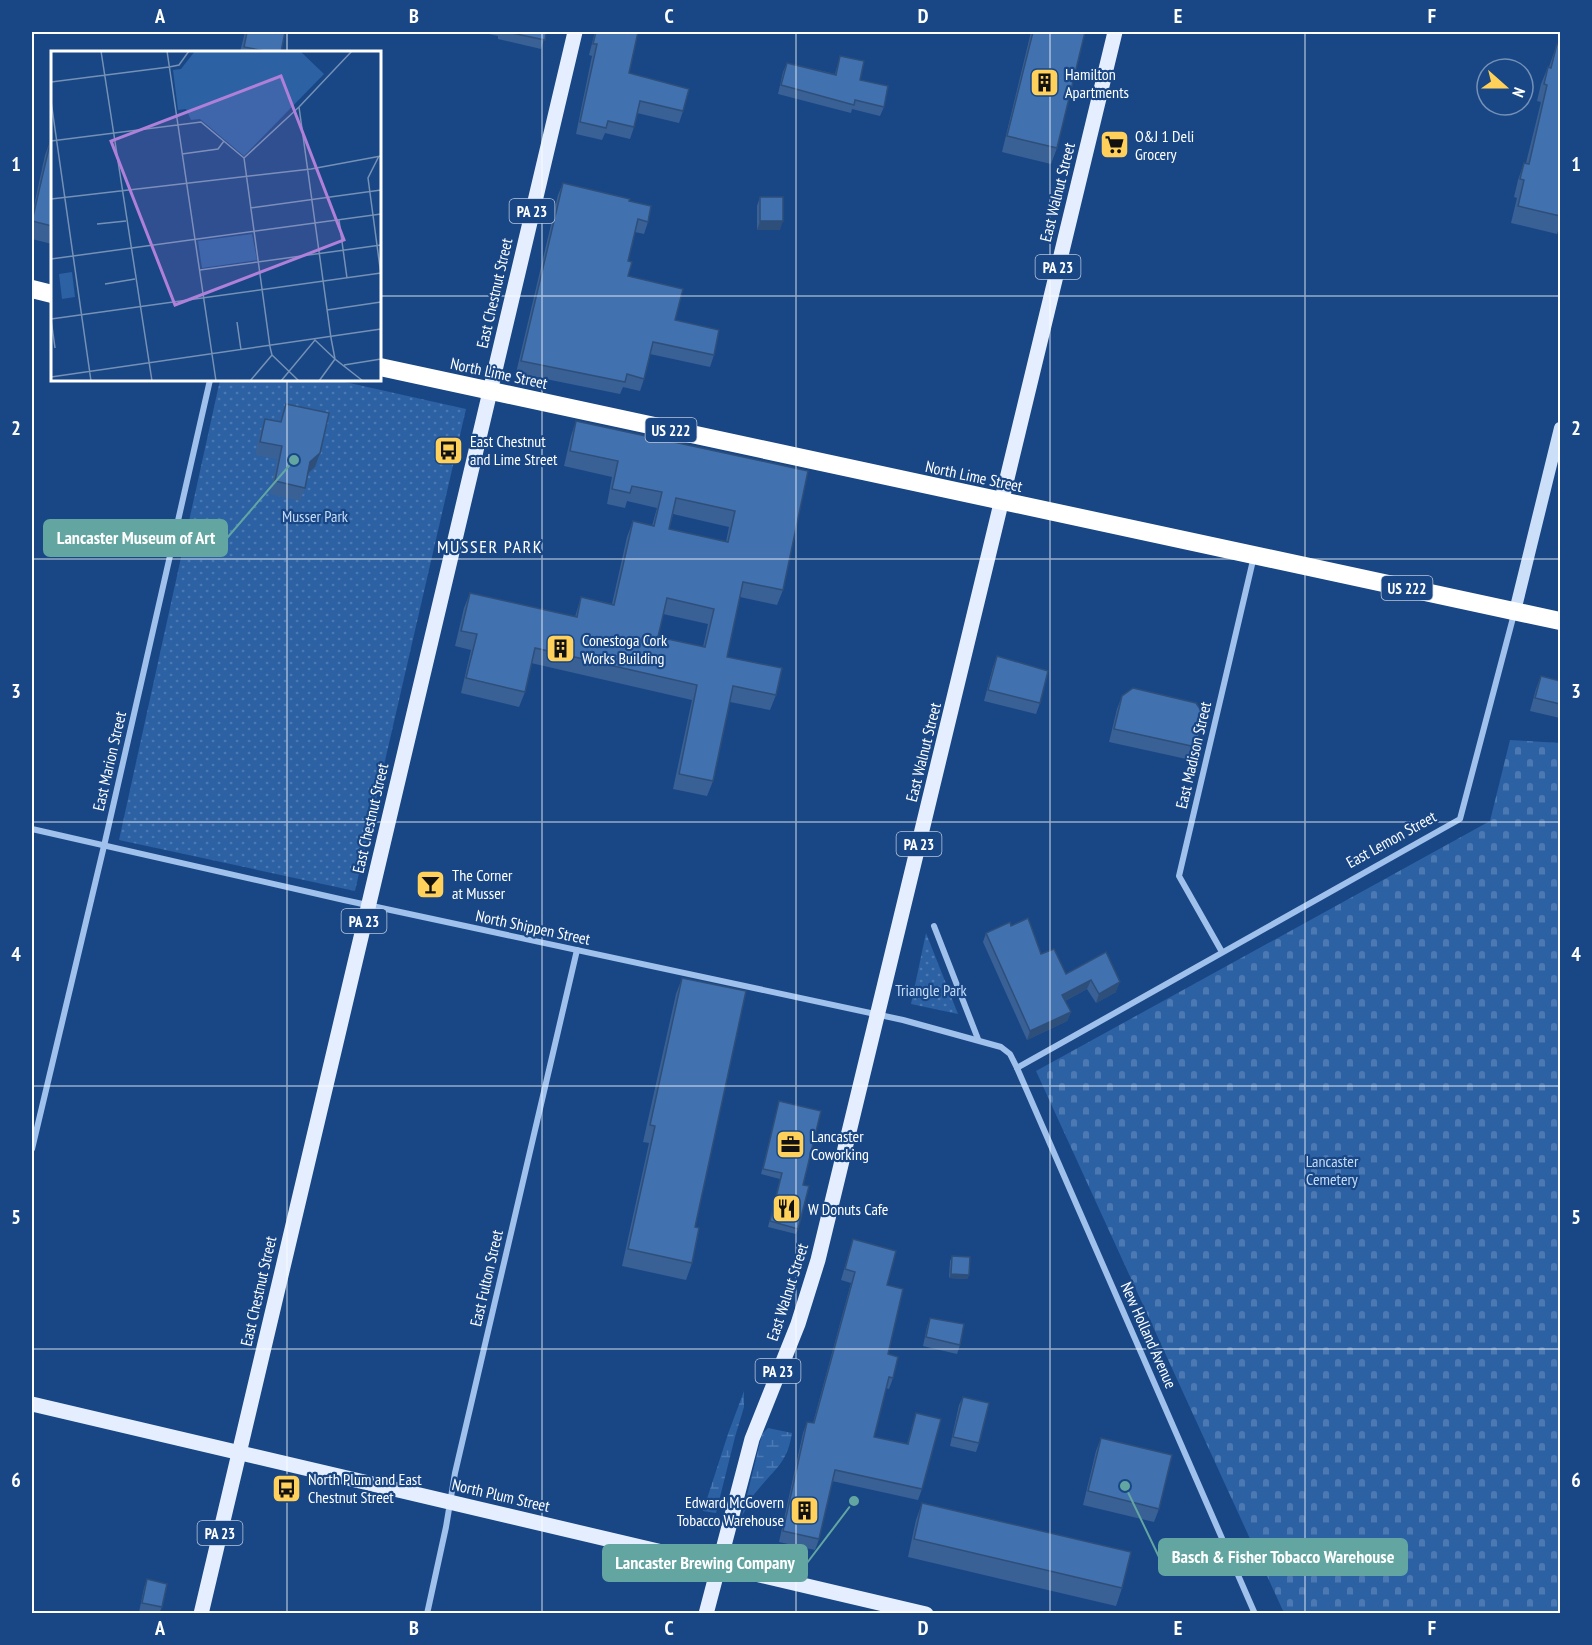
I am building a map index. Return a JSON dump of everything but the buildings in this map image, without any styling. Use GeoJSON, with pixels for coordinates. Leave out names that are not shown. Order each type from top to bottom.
{"type":"FeatureCollection","features":[{"type":"Feature","properties":{"kind":"highway"},"geometry":{"type":"LineString","coordinates":[[32,289],[51,294]]}},
{"type":"Feature","properties":{"kind":"highway","name":"North Lime Street"},"geometry":{"type":"LineString","coordinates":[[381,367],[1560,621]]}},
{"type":"Feature","properties":{"kind":"main road","name":"East Chestnut Street"},"geometry":{"type":"LineString","coordinates":[[201,1614],[575,32]]}},
{"type":"Feature","properties":{"kind":"main road","name":"East Walnut Street"},"geometry":{"type":"LineString","coordinates":[[706,1614],[752,1439],[812,1285],[1114,32]]}},
{"type":"Feature","properties":{"kind":"main road","name":"North Plum Street"},"geometry":{"type":"LineString","coordinates":[[32,1404],[926,1614]]}},
{"type":"Feature","properties":{"kind":"street","name":"East Marion Street"},"geometry":{"type":"LineString","coordinates":[[32,1149],[104,846],[210,381]]}},
{"type":"Feature","properties":{"kind":"street","name":"East Lemon Street"},"geometry":{"type":"LineString","coordinates":[[1017,1068],[1460,819],[1560,428]]}},
{"type":"Feature","properties":{"kind":"street","name":"East Madison Street"},"geometry":{"type":"LineString","coordinates":[[1222,952],[1179,876],[1254,555]]}},
{"type":"Feature","properties":{"kind":"street","name":"North Shippen Street"},"geometry":{"type":"LineString","coordinates":[[32,829],[368,905],[878,1014],[978,1039],[1006,1050],[1017,1068]]}},
{"type":"Feature","properties":{"kind":"street"},"geometry":{"type":"LineString","coordinates":[[934,926],[978,1039]]}},
{"type":"Feature","properties":{"kind":"street","name":"East Fulton Street"},"geometry":{"type":"LineString","coordinates":[[426,1614],[447,1527],[455,1473],[577,950]]}},
{"type":"Feature","properties":{"kind":"street","name":"New Holland Avenue"},"geometry":{"type":"LineString","coordinates":[[1017,1068],[1255,1614]]}},
{"type":"Feature","properties":{"kind":"green space","name":"Musser Park"},"geometry":{"type":"Polygon","coordinates":[[[220,381],[340,381],[466,409],[355,891],[119,840],[220,381]]]}},
{"type":"Feature","properties":{"kind":"green space","name":"Lancaster Cemetery"},"geometry":{"type":"Polygon","coordinates":[[[1510,740],[1560,743],[1560,1613],[1284,1613],[1036,1071],[1490,821],[1510,740]]]}},
{"type":"Feature","properties":{"kind":"green space","name":"Triangle Park"},"geometry":{"type":"Polygon","coordinates":[[[926,933],[958,1014],[911,1004],[926,933]]]}},
{"type":"Feature","properties":{"kind":"green space"},"geometry":{"type":"Polygon","coordinates":[[[744,1391],[744,1407],[716,1513],[703,1511],[728,1434],[744,1391]]]}},
{"type":"Feature","properties":{"kind":"green space"},"geometry":{"type":"Polygon","coordinates":[[[768,1428],[792,1433],[790,1443],[783,1459],[750,1500],[742,1516],[762,1434],[768,1428]]]}},
{"type":"Feature","properties":{"kind":"place","name":"Hamilton Apartments"},"geometry":{"type":"Point","coordinates":[1044,83]}},
{"type":"Feature","properties":{"kind":"place","name":"O&J 1 Deli Grocery"},"geometry":{"type":"Point","coordinates":[1114,145]}},
{"type":"Feature","properties":{"kind":"place","name":"East Chestnut and Lime Street"},"geometry":{"type":"Point","coordinates":[449,450]}},
{"type":"Feature","properties":{"kind":"place","name":"Lancaster Museum of Art"},"geometry":{"type":"Point","coordinates":[294,460]}},
{"type":"Feature","properties":{"kind":"place","name":"Conestoga Cork Works Building"},"geometry":{"type":"Point","coordinates":[561,649]}},
{"type":"Feature","properties":{"kind":"place","name":"The Corner at Musser"},"geometry":{"type":"Point","coordinates":[431,884]}},
{"type":"Feature","properties":{"kind":"place","name":"Lancaster Coworking"},"geometry":{"type":"Point","coordinates":[790,1145]}},
{"type":"Feature","properties":{"kind":"place","name":"W Donuts Cafe"},"geometry":{"type":"Point","coordinates":[787,1209]}},
{"type":"Feature","properties":{"kind":"place","name":"Basch & Fisher Tobacco Warehouse"},"geometry":{"type":"Point","coordinates":[1125,1486]}},
{"type":"Feature","properties":{"kind":"place","name":"North Plum and East Chestnut Street"},"geometry":{"type":"Point","coordinates":[287,1488]}},
{"type":"Feature","properties":{"kind":"place","name":"Lancaster Brewing Company"},"geometry":{"type":"Point","coordinates":[854,1501]}},
{"type":"Feature","properties":{"kind":"place","name":"Edward McGovern Tobacco Warehouse"},"geometry":{"type":"Point","coordinates":[805,1511]}},
{"type":"Feature","properties":{"kind":"district","name":"MUSSER PARK"},"geometry":{"type":"Point","coordinates":[490,546]}}]}
